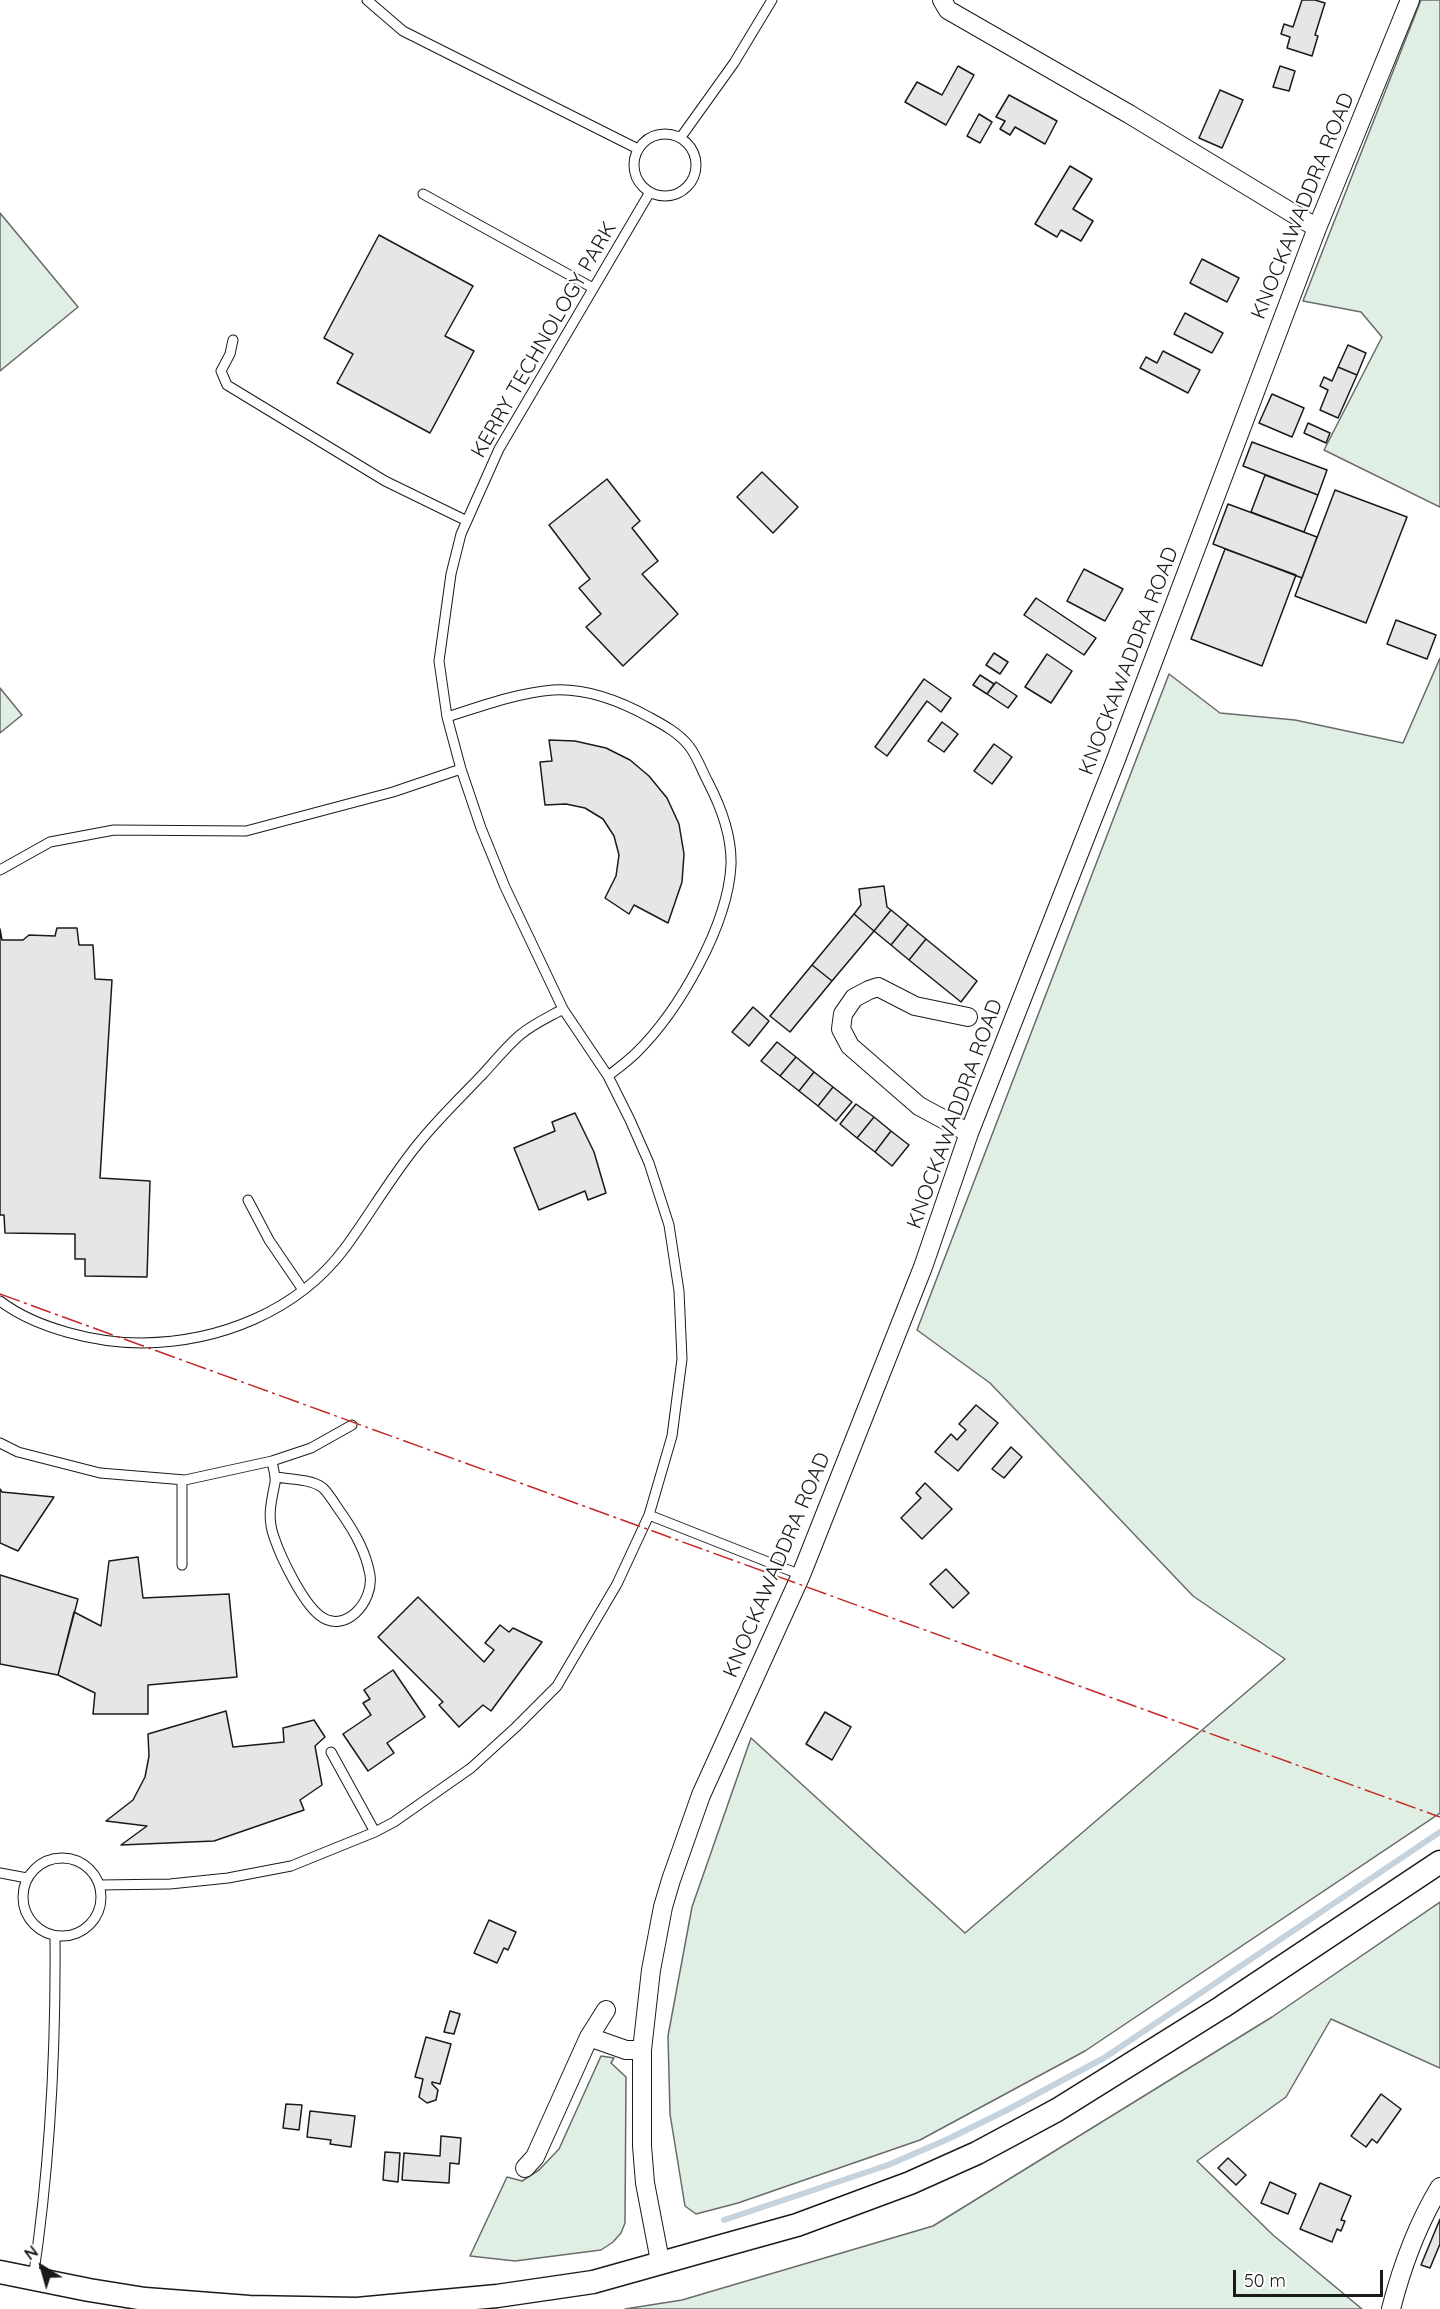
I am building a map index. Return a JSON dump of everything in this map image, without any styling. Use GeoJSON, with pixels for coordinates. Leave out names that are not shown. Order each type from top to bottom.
{"type":"FeatureCollection","features":[{"type":"Feature","properties":{"kind":"street"},"geometry":{"type":"LineString","coordinates":[[942,0],[948,10],[1129,114],[1317,228]]}},
{"type":"Feature","properties":{"kind":"street","name":"KNOCKAWADDRA ROAD"},"geometry":{"type":"LineString","coordinates":[[660,2262],[645,2183],[642,2146],[642,2050],[651,1970],[663,1907],[671,1880],[701,1795],[801,1575],[923,1267],[969,1133],[1115,762],[1317,228],[1410,0]]}},
{"type":"Feature","properties":{"kind":"street"},"geometry":{"type":"LineString","coordinates":[[968,1017],[915,1006],[878,987],[854,998],[843,1014],[841,1029],[850,1046],[919,1106],[969,1133]]}},
{"type":"Feature","properties":{"kind":"street"},"geometry":{"type":"LineString","coordinates":[[0,2272],[145,2299],[260,2307],[357,2309],[498,2303],[593,2282],[797,2225],[910,2183],[977,2153],[1057,2110],[1222,2007],[1440,1862]]}},
{"type":"Feature","properties":{"kind":"street"},"geometry":{"type":"LineString","coordinates":[[525,2168],[535,2157],[590,2037],[606,2010]]}},
{"type":"Feature","properties":{"kind":"street"},"geometry":{"type":"LineString","coordinates":[[590,2037],[626,2050],[642,2050]]}},
{"type":"Feature","properties":{"kind":"street"},"geometry":{"type":"LineString","coordinates":[[1391,2309],[1400,2275],[1415,2236],[1440,2187]]}},
{"type":"Feature","properties":{"kind":"lane"},"geometry":{"type":"LineString","coordinates":[[367,0],[403,32],[638,149]]}},
{"type":"Feature","properties":{"kind":"lane"},"geometry":{"type":"LineString","coordinates":[[681,137],[735,63],[772,0]]}},
{"type":"Feature","properties":{"kind":"lane"},"geometry":{"type":"LineString","coordinates":[[662,133],[681,137],[694,151],[696,171],[693,180],[679,194],[669,196],[650,192],[642,186],[634,168],[638,149],[644,141],[662,133]]}},
{"type":"Feature","properties":{"kind":"lane","name":"KERRY TECHNOLOGY PARK"},"geometry":{"type":"LineString","coordinates":[[100,1886],[171,1884],[228,1878],[291,1866],[394,1822],[471,1768],[557,1686],[617,1584],[649,1515],[672,1436],[682,1359],[680,1292],[669,1225],[652,1173],[608,1076],[563,1009],[505,886],[481,828],[461,769],[447,717],[439,661],[450,574],[461,534],[499,449],[650,192]]}},
{"type":"Feature","properties":{"kind":"lane"},"geometry":{"type":"LineString","coordinates":[[423,194],[593,288]]}},
{"type":"Feature","properties":{"kind":"lane"},"geometry":{"type":"LineString","coordinates":[[232,340],[230,354],[221,371],[227,385],[385,481],[467,521]]}},
{"type":"Feature","properties":{"kind":"lane"},"geometry":{"type":"LineString","coordinates":[[447,717],[498,700],[554,690],[597,694],[625,704],[666,726],[689,746],[714,794],[725,821],[731,864],[724,908],[699,966],[677,1002],[637,1052],[608,1076]]}},
{"type":"Feature","properties":{"kind":"lane"},"geometry":{"type":"LineString","coordinates":[[0,870],[50,842],[114,830],[246,831],[393,792],[461,769]]}},
{"type":"Feature","properties":{"kind":"lane"},"geometry":{"type":"LineString","coordinates":[[0,1301],[10,1309],[65,1332],[129,1343],[173,1342],[228,1330],[280,1306],[316,1281],[344,1249],[418,1143],[521,1034],[563,1009]]}},
{"type":"Feature","properties":{"kind":"lane"},"geometry":{"type":"LineString","coordinates":[[248,1200],[269,1240],[303,1290]]}},
{"type":"Feature","properties":{"kind":"lane"},"geometry":{"type":"LineString","coordinates":[[0,1443],[18,1452],[100,1473],[182,1480],[272,1461],[311,1448],[352,1425]]}},
{"type":"Feature","properties":{"kind":"lane"},"geometry":{"type":"LineString","coordinates":[[272,1461],[275,1477],[269,1518],[273,1536],[302,1594],[320,1615],[329,1620],[341,1621],[352,1616],[365,1604],[371,1578],[366,1554],[355,1533],[322,1488],[312,1483],[275,1477]]}},
{"type":"Feature","properties":{"kind":"lane"},"geometry":{"type":"LineString","coordinates":[[182,1480],[182,1565]]}},
{"type":"Feature","properties":{"kind":"lane"},"geometry":{"type":"LineString","coordinates":[[649,1515],[801,1575]]}},
{"type":"Feature","properties":{"kind":"lane"},"geometry":{"type":"LineString","coordinates":[[332,1752],[375,1832]]}},
{"type":"Feature","properties":{"kind":"lane"},"geometry":{"type":"LineString","coordinates":[[68,1858],[88,1867],[100,1886],[101,1903],[97,1916],[92,1923],[77,1934],[55,1937],[36,1928],[25,1913],[22,1891],[27,1878],[46,1861],[68,1858]]}},
{"type":"Feature","properties":{"kind":"lane"},"geometry":{"type":"LineString","coordinates":[[0,1873],[27,1878]]}},
{"type":"Feature","properties":{"kind":"lane"},"geometry":{"type":"LineString","coordinates":[[33,2279],[43,2212],[56,2013],[55,1937]]}},
{"type":"Feature","properties":{"kind":"green space"},"geometry":{"type":"Polygon","coordinates":[[[1421,0],[1440,0],[1440,507],[1324,450],[1382,337],[1361,312],[1303,301],[1421,0]]]}},
{"type":"Feature","properties":{"kind":"green space"},"geometry":{"type":"Polygon","coordinates":[[[0,213],[78,307],[0,371],[0,213]]]}},
{"type":"Feature","properties":{"kind":"green space"},"geometry":{"type":"Polygon","coordinates":[[[1440,658],[1440,1813],[1085,2051],[920,2140],[738,2203],[696,2214],[685,2206],[670,2114],[668,2036],[692,1907],[751,1738],[965,1933],[1285,1659],[1193,1596],[990,1383],[917,1330],[1169,674],[1220,713],[1295,720],[1403,743],[1440,658]]]}},
{"type":"Feature","properties":{"kind":"green space"},"geometry":{"type":"Polygon","coordinates":[[[0,688],[22,715],[0,733],[0,688]]]}},
{"type":"Feature","properties":{"kind":"green space"},"geometry":{"type":"Polygon","coordinates":[[[1440,1902],[1440,2068],[1331,2019],[1286,2097],[1197,2161],[1273,2235],[1362,2309],[625,2309],[682,2300],[933,2226],[1272,2017],[1440,1902]]]}},
{"type":"Feature","properties":{"kind":"green space"},"geometry":{"type":"Polygon","coordinates":[[[601,2056],[614,2058],[611,2063],[626,2077],[625,2223],[621,2233],[601,2250],[515,2261],[470,2256],[507,2177],[522,2181],[539,2170],[559,2149],[601,2056]]]}},
{"type":"Feature","properties":{"kind":"building"},"geometry":{"type":"Polygon","coordinates":[[[1302,0],[1325,3],[1315,35],[1318,36],[1312,56],[1287,48],[1290,37],[1281,34],[1284,24],[1293,27],[1302,0]]]}},
{"type":"Feature","properties":{"kind":"building"},"geometry":{"type":"Polygon","coordinates":[[[958,66],[974,75],[946,125],[905,102],[917,82],[942,95],[958,66]]]}},
{"type":"Feature","properties":{"kind":"building"},"geometry":{"type":"Polygon","coordinates":[[[1280,66],[1295,71],[1289,91],[1273,87],[1280,66]]]}},
{"type":"Feature","properties":{"kind":"building"},"geometry":{"type":"Polygon","coordinates":[[[1220,90],[1243,100],[1222,148],[1199,138],[1220,90]]]}},
{"type":"Feature","properties":{"kind":"building"},"geometry":{"type":"Polygon","coordinates":[[[1009,95],[1057,121],[1045,144],[1015,127],[1010,135],[1000,129],[1005,121],[996,117],[1009,95]]]}},
{"type":"Feature","properties":{"kind":"building"},"geometry":{"type":"Polygon","coordinates":[[[979,114],[992,122],[980,143],[967,136],[979,114]]]}},
{"type":"Feature","properties":{"kind":"building"},"geometry":{"type":"Polygon","coordinates":[[[1070,166],[1092,179],[1073,209],[1093,221],[1081,241],[1061,230],[1057,237],[1035,224],[1070,166]]]}},
{"type":"Feature","properties":{"kind":"building"},"geometry":{"type":"Polygon","coordinates":[[[379,235],[473,286],[445,336],[474,351],[430,433],[337,383],[353,354],[324,338],[379,235]]]}},
{"type":"Feature","properties":{"kind":"building"},"geometry":{"type":"Polygon","coordinates":[[[1202,259],[1239,278],[1227,302],[1190,283],[1202,259]]]}},
{"type":"Feature","properties":{"kind":"building"},"geometry":{"type":"Polygon","coordinates":[[[1185,313],[1223,333],[1212,353],[1174,334],[1185,313]]]}},
{"type":"Feature","properties":{"kind":"building"},"geometry":{"type":"Polygon","coordinates":[[[1348,345],[1366,353],[1357,375],[1338,367],[1348,345]]]}},
{"type":"Feature","properties":{"kind":"building"},"geometry":{"type":"Polygon","coordinates":[[[1163,351],[1200,370],[1188,393],[1140,368],[1146,357],[1157,363],[1163,351]]]}},
{"type":"Feature","properties":{"kind":"building"},"geometry":{"type":"Polygon","coordinates":[[[1338,367],[1357,375],[1338,418],[1320,410],[1328,390],[1320,386],[1324,377],[1332,381],[1338,367]]]}},
{"type":"Feature","properties":{"kind":"building"},"geometry":{"type":"Polygon","coordinates":[[[1272,394],[1304,408],[1292,437],[1259,423],[1272,394]]]}},
{"type":"Feature","properties":{"kind":"building"},"geometry":{"type":"Polygon","coordinates":[[[1308,423],[1330,433],[1326,443],[1304,433],[1308,423]]]}},
{"type":"Feature","properties":{"kind":"building"},"geometry":{"type":"Polygon","coordinates":[[[1252,442],[1327,470],[1318,495],[1243,466],[1252,442]]]}},
{"type":"Feature","properties":{"kind":"building"},"geometry":{"type":"Polygon","coordinates":[[[762,472],[798,507],[773,533],[737,497],[762,472]]]}},
{"type":"Feature","properties":{"kind":"building"},"geometry":{"type":"Polygon","coordinates":[[[1265,475],[1318,495],[1304,532],[1251,512],[1265,475]]]}},
{"type":"Feature","properties":{"kind":"building"},"geometry":{"type":"Polygon","coordinates":[[[607,479],[640,521],[632,528],[658,561],[642,574],[678,614],[623,666],[586,627],[601,614],[579,588],[590,579],[549,525],[607,479]]]}},
{"type":"Feature","properties":{"kind":"building"},"geometry":{"type":"Polygon","coordinates":[[[1335,490],[1407,517],[1366,623],[1295,596],[1335,490]]]}},
{"type":"Feature","properties":{"kind":"building"},"geometry":{"type":"Polygon","coordinates":[[[1228,504],[1317,537],[1302,578],[1213,544],[1228,504]]]}},
{"type":"Feature","properties":{"kind":"building"},"geometry":{"type":"Polygon","coordinates":[[[1225,549],[1296,575],[1262,666],[1191,639],[1225,549]]]}},
{"type":"Feature","properties":{"kind":"building"},"geometry":{"type":"Polygon","coordinates":[[[1084,569],[1123,589],[1105,621],[1067,601],[1084,569]]]}},
{"type":"Feature","properties":{"kind":"building"},"geometry":{"type":"Polygon","coordinates":[[[1036,598],[1096,638],[1084,655],[1024,615],[1036,598]]]}},
{"type":"Feature","properties":{"kind":"building"},"geometry":{"type":"Polygon","coordinates":[[[1396,620],[1436,635],[1427,659],[1387,644],[1396,620]]]}},
{"type":"Feature","properties":{"kind":"building"},"geometry":{"type":"Polygon","coordinates":[[[994,653],[1008,662],[1000,674],[986,665],[994,653]]]}},
{"type":"Feature","properties":{"kind":"building"},"geometry":{"type":"Polygon","coordinates":[[[1047,654],[1072,671],[1051,703],[1025,687],[1047,654]]]}},
{"type":"Feature","properties":{"kind":"building"},"geometry":{"type":"Polygon","coordinates":[[[980,675],[994,684],[987,694],[973,685],[980,675]]]}},
{"type":"Feature","properties":{"kind":"building"},"geometry":{"type":"Polygon","coordinates":[[[924,679],[951,698],[941,712],[927,701],[887,756],[875,747],[924,679]]]}},
{"type":"Feature","properties":{"kind":"building"},"geometry":{"type":"Polygon","coordinates":[[[996,682],[1017,696],[1008,708],[987,694],[996,682]]]}},
{"type":"Feature","properties":{"kind":"building"},"geometry":{"type":"Polygon","coordinates":[[[942,722],[958,734],[944,752],[928,741],[942,722]]]}},
{"type":"Feature","properties":{"kind":"building"},"geometry":{"type":"Polygon","coordinates":[[[549,740],[575,741],[606,748],[630,760],[649,776],[667,798],[679,824],[684,854],[682,882],[668,923],[634,905],[629,914],[605,898],[616,876],[619,855],[614,836],[603,819],[585,808],[566,804],[545,805],[540,762],[552,761],[549,740]]]}},
{"type":"Feature","properties":{"kind":"building"},"geometry":{"type":"Polygon","coordinates":[[[994,744],[1012,757],[992,784],[974,771],[994,744]]]}},
{"type":"Feature","properties":{"kind":"building"},"geometry":{"type":"Polygon","coordinates":[[[884,886],[887,907],[891,910],[874,931],[854,914],[861,905],[859,889],[884,886]]]}},
{"type":"Feature","properties":{"kind":"building"},"geometry":{"type":"Polygon","coordinates":[[[891,910],[908,924],[891,945],[874,931],[891,910]]]}},
{"type":"Feature","properties":{"kind":"building"},"geometry":{"type":"Polygon","coordinates":[[[854,914],[874,931],[832,981],[812,965],[854,914]]]}},
{"type":"Feature","properties":{"kind":"building"},"geometry":{"type":"Polygon","coordinates":[[[908,924],[926,939],[909,960],[891,945],[908,924]]]}},
{"type":"Feature","properties":{"kind":"building"},"geometry":{"type":"Polygon","coordinates":[[[57,928],[77,928],[79,945],[93,945],[95,979],[112,980],[100,1178],[150,1181],[147,1277],[85,1276],[85,1259],[75,1259],[75,1234],[5,1233],[4,1215],[0,1215],[0,929],[2,940],[23,940],[29,935],[55,936],[57,928]]]}},
{"type":"Feature","properties":{"kind":"building"},"geometry":{"type":"Polygon","coordinates":[[[926,939],[977,981],[961,1002],[909,960],[926,939]]]}},
{"type":"Feature","properties":{"kind":"building"},"geometry":{"type":"Polygon","coordinates":[[[812,965],[832,981],[790,1032],[770,1016],[812,965]]]}},
{"type":"Feature","properties":{"kind":"building"},"geometry":{"type":"Polygon","coordinates":[[[753,1007],[769,1021],[749,1046],[732,1032],[753,1007]]]}},
{"type":"Feature","properties":{"kind":"building"},"geometry":{"type":"Polygon","coordinates":[[[777,1042],[796,1057],[780,1076],[761,1061],[777,1042]]]}},
{"type":"Feature","properties":{"kind":"building"},"geometry":{"type":"Polygon","coordinates":[[[796,1057],[814,1072],[799,1091],[780,1076],[796,1057]]]}},
{"type":"Feature","properties":{"kind":"building"},"geometry":{"type":"Polygon","coordinates":[[[814,1072],[833,1087],[818,1106],[799,1091],[814,1072]]]}},
{"type":"Feature","properties":{"kind":"building"},"geometry":{"type":"Polygon","coordinates":[[[833,1087],[852,1102],[836,1121],[818,1106],[833,1087]]]}},
{"type":"Feature","properties":{"kind":"building"},"geometry":{"type":"Polygon","coordinates":[[[856,1104],[874,1117],[857,1138],[840,1124],[856,1104]]]}},
{"type":"Feature","properties":{"kind":"building"},"geometry":{"type":"Polygon","coordinates":[[[575,1113],[594,1152],[606,1193],[588,1200],[585,1191],[539,1210],[514,1148],[555,1131],[552,1122],[575,1113]]]}},
{"type":"Feature","properties":{"kind":"building"},"geometry":{"type":"Polygon","coordinates":[[[874,1117],[891,1131],[875,1152],[857,1138],[874,1117]]]}},
{"type":"Feature","properties":{"kind":"building"},"geometry":{"type":"Polygon","coordinates":[[[891,1131],[909,1145],[892,1166],[875,1152],[891,1131]]]}},
{"type":"Feature","properties":{"kind":"building"},"geometry":{"type":"Polygon","coordinates":[[[976,1405],[998,1423],[958,1471],[935,1452],[951,1434],[957,1440],[966,1430],[959,1424],[976,1405]]]}},
{"type":"Feature","properties":{"kind":"building"},"geometry":{"type":"Polygon","coordinates":[[[1011,1447],[1022,1457],[1004,1478],[992,1469],[1011,1447]]]}},
{"type":"Feature","properties":{"kind":"building"},"geometry":{"type":"Polygon","coordinates":[[[925,1483],[952,1509],[922,1539],[901,1518],[921,1498],[916,1493],[925,1483]]]}},
{"type":"Feature","properties":{"kind":"building"},"geometry":{"type":"Polygon","coordinates":[[[0,1489],[2,1492],[54,1497],[18,1551],[0,1543],[0,1489]]]}},
{"type":"Feature","properties":{"kind":"building"},"geometry":{"type":"Polygon","coordinates":[[[138,1557],[143,1598],[229,1594],[237,1677],[148,1685],[148,1714],[93,1714],[95,1693],[58,1675],[74,1612],[101,1626],[109,1561],[138,1557]]]}},
{"type":"Feature","properties":{"kind":"building"},"geometry":{"type":"Polygon","coordinates":[[[946,1569],[969,1593],[953,1608],[930,1584],[946,1569]]]}},
{"type":"Feature","properties":{"kind":"building"},"geometry":{"type":"Polygon","coordinates":[[[0,1575],[78,1599],[58,1675],[0,1664],[0,1575]]]}},
{"type":"Feature","properties":{"kind":"building"},"geometry":{"type":"Polygon","coordinates":[[[418,1597],[484,1662],[494,1650],[485,1643],[500,1625],[509,1632],[513,1628],[542,1642],[491,1711],[483,1705],[459,1727],[439,1705],[443,1702],[378,1637],[418,1597]]]}},
{"type":"Feature","properties":{"kind":"building"},"geometry":{"type":"Polygon","coordinates":[[[393,1670],[425,1717],[387,1743],[394,1753],[368,1771],[343,1734],[371,1715],[363,1703],[370,1699],[364,1690],[393,1670]]]}},
{"type":"Feature","properties":{"kind":"building"},"geometry":{"type":"Polygon","coordinates":[[[226,1711],[233,1747],[284,1742],[283,1728],[314,1720],[325,1737],[315,1746],[322,1785],[300,1800],[304,1810],[214,1841],[121,1845],[147,1826],[106,1821],[133,1800],[145,1777],[149,1756],[148,1734],[226,1711]]]}},
{"type":"Feature","properties":{"kind":"building"},"geometry":{"type":"Polygon","coordinates":[[[825,1712],[851,1727],[832,1760],[806,1744],[825,1712]]]}},
{"type":"Feature","properties":{"kind":"building"},"geometry":{"type":"Polygon","coordinates":[[[489,1920],[516,1932],[508,1950],[504,1948],[497,1963],[474,1953],[489,1920]]]}},
{"type":"Feature","properties":{"kind":"building"},"geometry":{"type":"Polygon","coordinates":[[[450,2011],[460,2014],[454,2034],[444,2032],[450,2011]]]}},
{"type":"Feature","properties":{"kind":"building"},"geometry":{"type":"Polygon","coordinates":[[[426,2037],[451,2044],[440,2084],[432,2082],[438,2090],[436,2100],[427,2103],[419,2097],[423,2079],[415,2077],[426,2037]]]}},
{"type":"Feature","properties":{"kind":"building"},"geometry":{"type":"Polygon","coordinates":[[[1381,2094],[1401,2109],[1377,2143],[1372,2139],[1366,2147],[1351,2136],[1381,2094]]]}},
{"type":"Feature","properties":{"kind":"building"},"geometry":{"type":"Polygon","coordinates":[[[286,2104],[302,2105],[299,2130],[283,2128],[286,2104]]]}},
{"type":"Feature","properties":{"kind":"building"},"geometry":{"type":"Polygon","coordinates":[[[310,2111],[355,2116],[351,2147],[330,2144],[331,2140],[307,2137],[310,2111]]]}},
{"type":"Feature","properties":{"kind":"building"},"geometry":{"type":"Polygon","coordinates":[[[441,2136],[461,2138],[459,2164],[450,2163],[449,2183],[402,2180],[404,2153],[440,2156],[441,2136]]]}},
{"type":"Feature","properties":{"kind":"building"},"geometry":{"type":"Polygon","coordinates":[[[385,2152],[400,2153],[398,2182],[383,2180],[385,2152]]]}},
{"type":"Feature","properties":{"kind":"building"},"geometry":{"type":"Polygon","coordinates":[[[1228,2158],[1246,2175],[1236,2185],[1218,2168],[1228,2158]]]}},
{"type":"Feature","properties":{"kind":"building"},"geometry":{"type":"Polygon","coordinates":[[[1270,2182],[1296,2194],[1288,2214],[1261,2203],[1270,2182]]]}},
{"type":"Feature","properties":{"kind":"building"},"geometry":{"type":"Polygon","coordinates":[[[1320,2183],[1351,2196],[1341,2220],[1345,2221],[1341,2231],[1337,2229],[1332,2242],[1300,2229],[1320,2183]]]}},
{"type":"Feature","properties":{"kind":"building"},"geometry":{"type":"Polygon","coordinates":[[[1440,2219],[1440,2244],[1430,2268],[1421,2265],[1440,2219]]]}},
{"type":"Feature","properties":{"kind":"waterway"},"geometry":{"type":"LineString","coordinates":[[724,2220],[888,2165],[1007,2110],[1104,2058],[1440,1832]]}},
{"type":"Feature","properties":{"kind":"power"},"geometry":{"type":"LineString","coordinates":[[0,1294],[1440,1817]]}}]}
